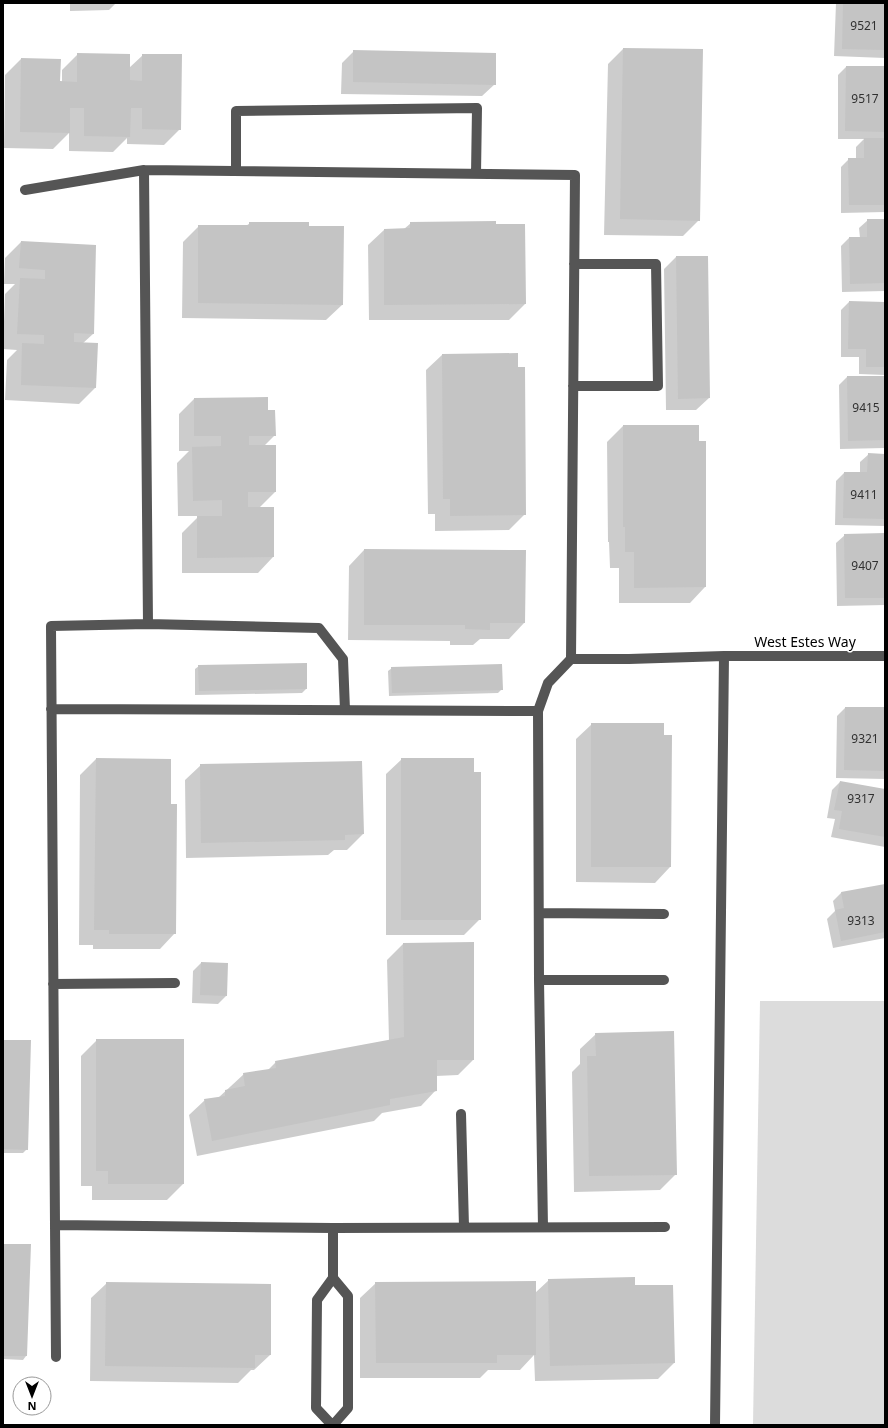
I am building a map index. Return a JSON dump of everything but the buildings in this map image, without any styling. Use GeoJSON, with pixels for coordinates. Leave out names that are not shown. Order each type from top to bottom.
{"type":"FeatureCollection","features":[{"type":"Feature","properties":{"kind":"street"},"geometry":{"type":"LineString","coordinates":[[236,171],[236,111],[477,108],[476,174]]}},
{"type":"Feature","properties":{"kind":"street"},"geometry":{"type":"LineString","coordinates":[[144,170],[148,624]]}},
{"type":"Feature","properties":{"kind":"street"},"geometry":{"type":"LineString","coordinates":[[25,190],[144,170],[575,175],[571,659],[548,683],[538,711],[539,980],[543,1227]]}},
{"type":"Feature","properties":{"kind":"street"},"geometry":{"type":"LineString","coordinates":[[573,386],[658,386],[656,264],[574,264]]}},
{"type":"Feature","properties":{"kind":"street"},"geometry":{"type":"LineString","coordinates":[[56,1358],[51,626],[148,624],[319,628],[343,659],[345,710]]}},
{"type":"Feature","properties":{"kind":"street"},"geometry":{"type":"LineString","coordinates":[[715,1425],[724,656]]}},
{"type":"Feature","properties":{"kind":"street","name":"West Estes Way"},"geometry":{"type":"LineString","coordinates":[[571,659],[724,656],[885,656]]}},
{"type":"Feature","properties":{"kind":"street"},"geometry":{"type":"LineString","coordinates":[[51,709],[538,711]]}},
{"type":"Feature","properties":{"kind":"street"},"geometry":{"type":"LineString","coordinates":[[539,913],[664,914]]}},
{"type":"Feature","properties":{"kind":"street"},"geometry":{"type":"LineString","coordinates":[[539,980],[664,980]]}},
{"type":"Feature","properties":{"kind":"street"},"geometry":{"type":"LineString","coordinates":[[54,984],[175,983]]}},
{"type":"Feature","properties":{"kind":"street"},"geometry":{"type":"LineString","coordinates":[[461,1114],[464,1227]]}},
{"type":"Feature","properties":{"kind":"street"},"geometry":{"type":"LineString","coordinates":[[55,1225],[332,1228],[665,1226]]}},
{"type":"Feature","properties":{"kind":"street"},"geometry":{"type":"LineString","coordinates":[[332,1228],[332,1278],[317,1300],[316,1408],[333,1425],[348,1408],[348,1296],[332,1278]]}},
{"type":"Feature","properties":{"kind":"shaded area"},"geometry":{"type":"Polygon","coordinates":[[[760,1001],[885,1001],[885,1425],[753,1425],[760,1001]]]}}]}
